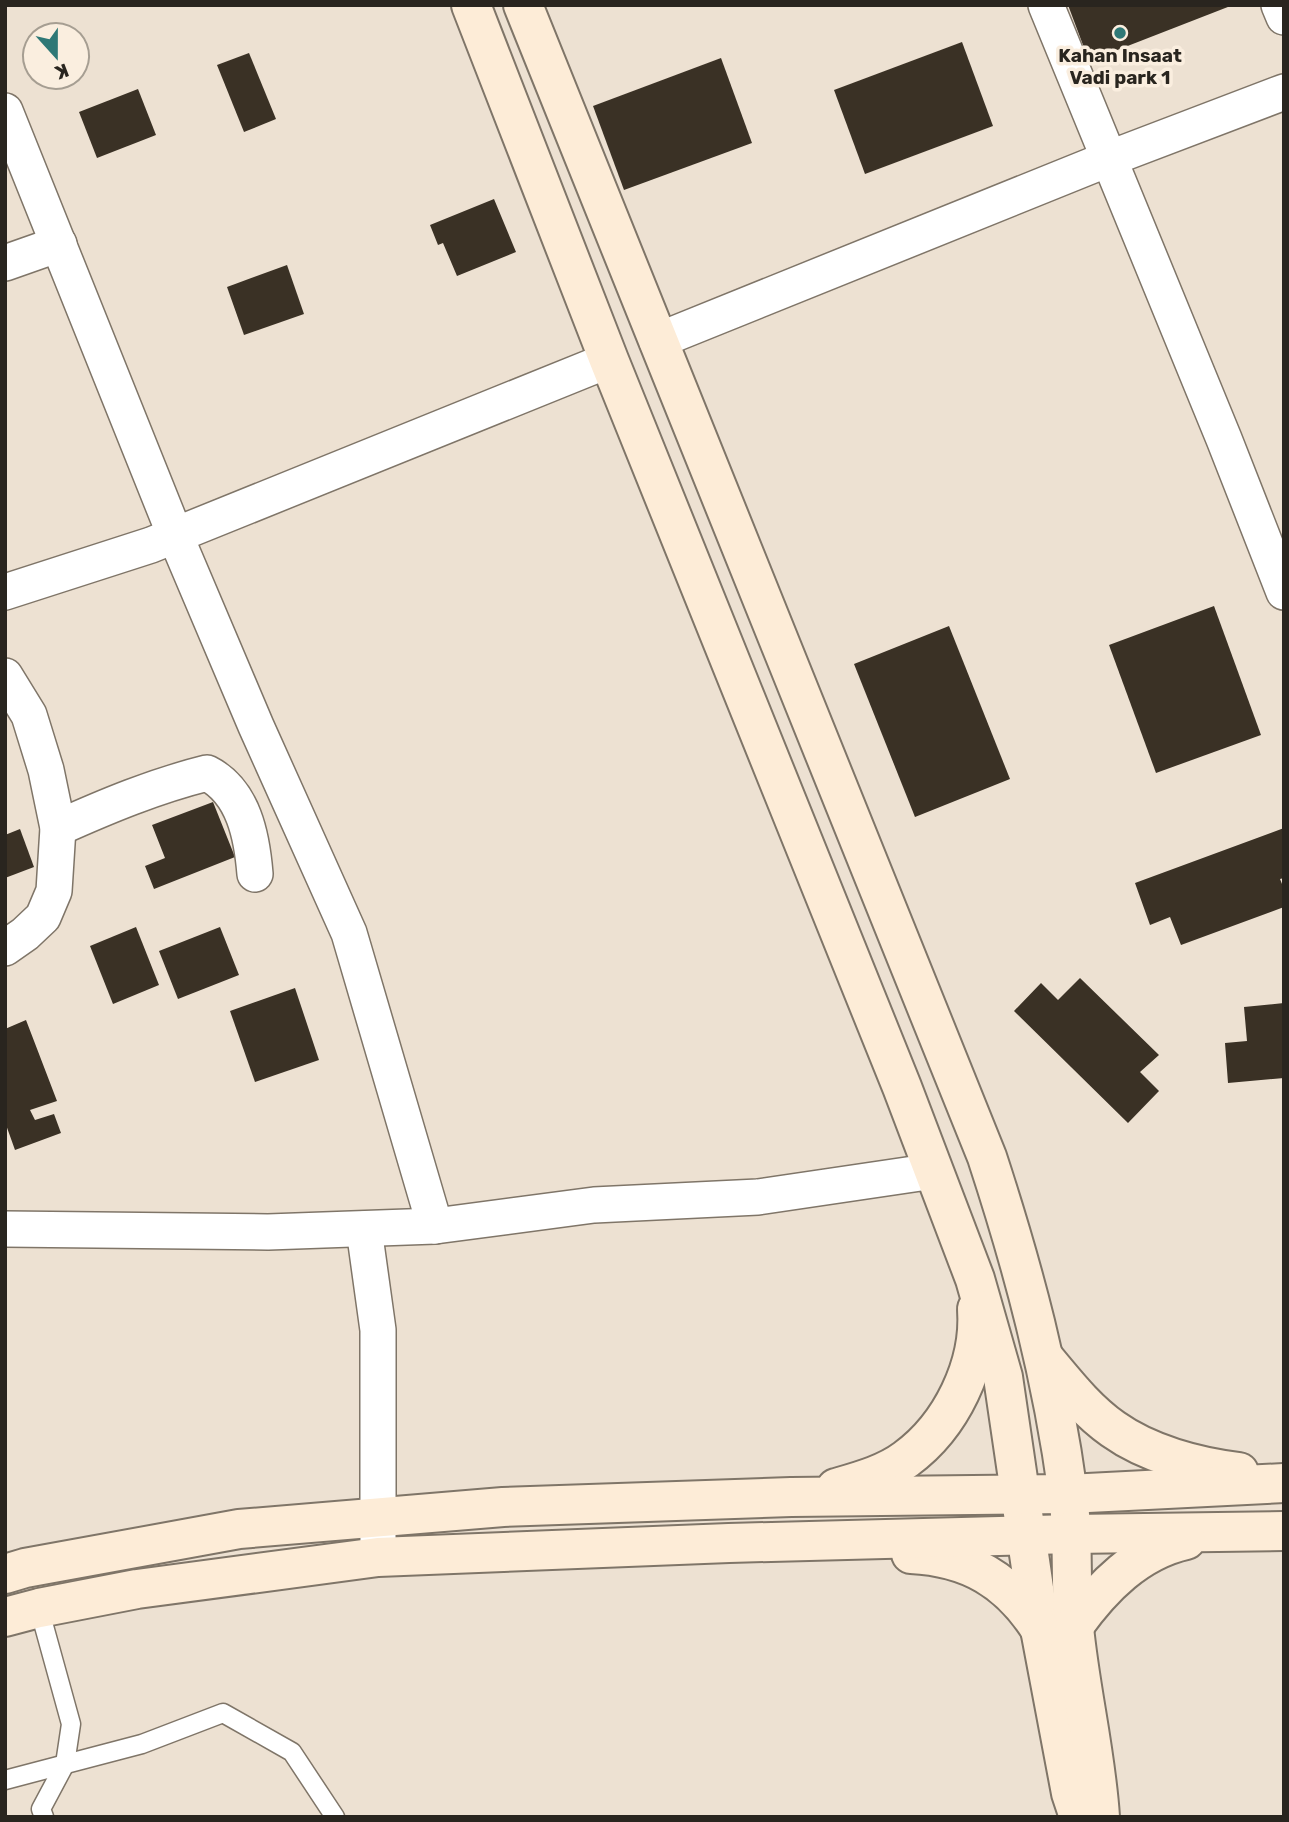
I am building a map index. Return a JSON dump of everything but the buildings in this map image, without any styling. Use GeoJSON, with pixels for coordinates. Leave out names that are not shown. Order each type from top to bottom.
{"type":"FeatureCollection","features":[{"type":"Feature","properties":{"kind":"street"},"geometry":{"type":"LineString","coordinates":[[471,5],[609,360],[975,1279],[1003,1377],[1026,1535],[1057,1627],[1099,1794],[1100,1817]]}},
{"type":"Feature","properties":{"kind":"street"},"geometry":{"type":"LineString","coordinates":[[523,5],[987,1157],[1019,1256],[1045,1359],[1068,1494],[1072,1534],[1057,1627],[1071,1793],[1079,1817]]}},
{"type":"Feature","properties":{"kind":"street"},"geometry":{"type":"LineString","coordinates":[[1046,5],[1284,592]]}},
{"type":"Feature","properties":{"kind":"street"},"geometry":{"type":"LineString","coordinates":[[1279,5],[1284,17]]}},
{"type":"Feature","properties":{"kind":"street"},"geometry":{"type":"LineString","coordinates":[[657,341],[1108,159],[1284,92]]}},
{"type":"Feature","properties":{"kind":"street"},"geometry":{"type":"LineString","coordinates":[[5,111],[175,536],[349,933],[435,1226]]}},
{"type":"Feature","properties":{"kind":"street"},"geometry":{"type":"LineString","coordinates":[[5,263],[59,244]]}},
{"type":"Feature","properties":{"kind":"street"},"geometry":{"type":"LineString","coordinates":[[5,592],[175,536],[609,360]]}},
{"type":"Feature","properties":{"kind":"street"},"geometry":{"type":"LineString","coordinates":[[5,676],[29,715],[46,771],[58,828],[54,891],[43,917],[5,948]]}},
{"type":"Feature","properties":{"kind":"street"},"geometry":{"type":"LineString","coordinates":[[58,828],[129,797],[177,780],[207,773],[221,780],[236,799],[252,838],[255,874]]}},
{"type":"Feature","properties":{"kind":"street"},"geometry":{"type":"LineString","coordinates":[[5,1230],[268,1232],[435,1226],[594,1205],[758,1197],[934,1171]]}},
{"type":"Feature","properties":{"kind":"street"},"geometry":{"type":"LineString","coordinates":[[364,1229],[378,1330],[379,1557]]}},
{"type":"Feature","properties":{"kind":"street"},"geometry":{"type":"LineString","coordinates":[[791,1497],[834,1489],[871,1477],[905,1460],[935,1432],[958,1398],[972,1360],[978,1320],[975,1279]]}},
{"type":"Feature","properties":{"kind":"street"},"geometry":{"type":"LineString","coordinates":[[1045,1359],[1098,1417],[1114,1430],[1160,1453],[1214,1469],[1284,1477]]}},
{"type":"Feature","properties":{"kind":"street"},"geometry":{"type":"LineString","coordinates":[[5,1574],[24,1568],[239,1529],[516,1506],[791,1497],[1068,1494],[1284,1483]]}},
{"type":"Feature","properties":{"kind":"street"},"geometry":{"type":"LineString","coordinates":[[22,1612],[137,1589],[379,1557],[729,1542],[1284,1531]]}},
{"type":"Feature","properties":{"kind":"street"},"geometry":{"type":"LineString","coordinates":[[1057,1627],[1094,1598],[1119,1573],[1149,1554],[1181,1541],[1215,1534]]}},
{"type":"Feature","properties":{"kind":"street"},"geometry":{"type":"LineString","coordinates":[[729,1542],[751,1552],[910,1554],[949,1559],[985,1573],[1002,1584],[1030,1612],[1057,1627]]}},
{"type":"Feature","properties":{"kind":"lane"},"geometry":{"type":"LineString","coordinates":[[22,1612],[71,1724],[65,1764],[41,1809],[44,1817]]}},
{"type":"Feature","properties":{"kind":"lane"},"geometry":{"type":"LineString","coordinates":[[5,1780],[142,1744],[223,1713],[292,1752],[335,1817]]}},
{"type":"Feature","properties":{"kind":"place","name":"Kahan Insaat Vadi park 1"},"geometry":{"type":"Point","coordinates":[1120,33]}}]}
